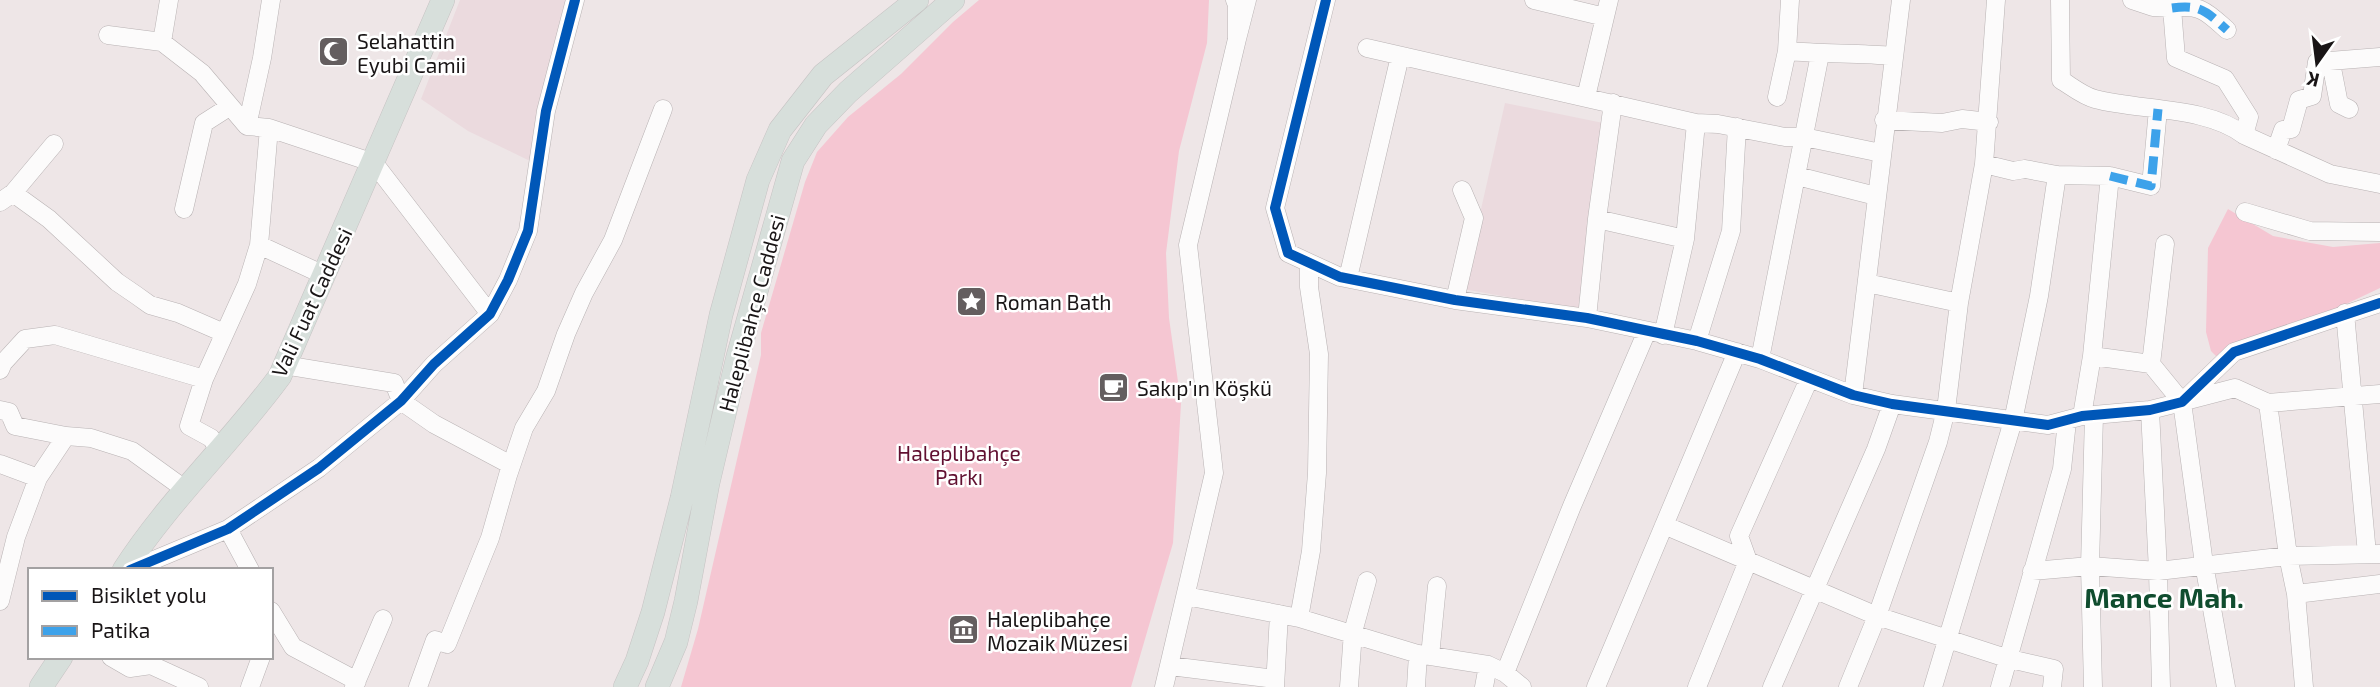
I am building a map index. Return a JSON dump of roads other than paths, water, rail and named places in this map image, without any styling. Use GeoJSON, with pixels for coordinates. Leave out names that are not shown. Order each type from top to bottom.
{"type":"FeatureCollection","features":[{"type":"Feature","properties":{"kind":"main road","name":"Vali Fuat Caddesi"},"geometry":{"type":"LineString","coordinates":[[125,568],[163,514],[220,451],[280,376],[443,0]]}},
{"type":"Feature","properties":{"kind":"main road","name":"Haleplibahçe Caddesi"},"geometry":{"type":"LineString","coordinates":[[625,687],[638,660],[656,600],[682,498],[721,315],[758,180],[779,130],[823,75],[917,0]]}},
{"type":"Feature","properties":{"kind":"main road","name":"Haleplibahçe Caddesi"},"geometry":{"type":"LineString","coordinates":[[657,687],[679,631],[708,483],[738,356],[793,162],[816,125],[848,92],[953,0]]}},
{"type":"Feature","properties":{"kind":"main road"},"geometry":{"type":"LineString","coordinates":[[41,687],[60,659]]}},
{"type":"Feature","properties":{"kind":"street"},"geometry":{"type":"LineString","coordinates":[[162,42],[169,0]]}},
{"type":"Feature","properties":{"kind":"street"},"geometry":{"type":"LineString","coordinates":[[247,126],[271,0]]}},
{"type":"Feature","properties":{"kind":"street"},"geometry":{"type":"LineString","coordinates":[[135,568],[228,529],[319,468],[401,401],[434,364],[490,314],[508,280],[528,231],[546,111],[575,0]]}},
{"type":"Feature","properties":{"kind":"street"},"geometry":{"type":"LineString","coordinates":[[1235,0],[1237,39]]}},
{"type":"Feature","properties":{"kind":"street"},"geometry":{"type":"LineString","coordinates":[[1164,687],[1214,473],[1188,245],[1247,0]]}},
{"type":"Feature","properties":{"kind":"street"},"geometry":{"type":"LineString","coordinates":[[1326,0],[1275,208],[1288,253],[1348,278],[1455,300],[1587,318],[1697,341],[1760,359],[1853,394],[1892,404],[2048,425],[2081,418],[2150,410],[2235,388],[2268,403],[2380,394]]}},
{"type":"Feature","properties":{"kind":"street"},"geometry":{"type":"LineString","coordinates":[[1534,0],[1607,9],[1586,97]]}},
{"type":"Feature","properties":{"kind":"street"},"geometry":{"type":"LineString","coordinates":[[1777,97],[1787,51],[1790,0]]}},
{"type":"Feature","properties":{"kind":"street"},"geometry":{"type":"LineString","coordinates":[[1853,394],[1884,120],[1901,0]]}},
{"type":"Feature","properties":{"kind":"street"},"geometry":{"type":"LineString","coordinates":[[1848,687],[1877,616],[1938,442],[1946,410],[1959,303],[1984,164],[1996,0]]}},
{"type":"Feature","properties":{"kind":"street"},"geometry":{"type":"LineString","coordinates":[[2060,0],[2061,80],[2092,98],[2192,114],[2235,128],[2244,135],[2330,174],[2380,184]]}},
{"type":"Feature","properties":{"kind":"street"},"geometry":{"type":"LineString","coordinates":[[2132,0],[2153,7],[2189,6],[2204,10],[2227,30]]}},
{"type":"Feature","properties":{"kind":"street"},"geometry":{"type":"LineString","coordinates":[[2172,8],[2176,58],[2225,79],[2249,117],[2244,135]]}},
{"type":"Feature","properties":{"kind":"street"},"geometry":{"type":"LineString","coordinates":[[108,34],[162,42],[202,73],[247,126],[269,128],[374,163],[490,314]]}},
{"type":"Feature","properties":{"kind":"street"},"geometry":{"type":"LineString","coordinates":[[1367,48],[1696,123],[1737,127],[1785,137],[1804,137],[1881,153]]}},
{"type":"Feature","properties":{"kind":"street"},"geometry":{"type":"LineString","coordinates":[[1787,51],[1894,56]]}},
{"type":"Feature","properties":{"kind":"street"},"geometry":{"type":"LineString","coordinates":[[1760,359],[1820,54]]}},
{"type":"Feature","properties":{"kind":"street"},"geometry":{"type":"LineString","coordinates":[[1348,278],[1400,56]]}},
{"type":"Feature","properties":{"kind":"street"},"geometry":{"type":"LineString","coordinates":[[2276,150],[2283,130],[2291,129],[2299,100],[2312,96],[2317,62],[2380,57]]}},
{"type":"Feature","properties":{"kind":"street"},"geometry":{"type":"LineString","coordinates":[[2331,62],[2339,104],[2349,108]]}},
{"type":"Feature","properties":{"kind":"street"},"geometry":{"type":"LineString","coordinates":[[1587,318],[1613,103]]}},
{"type":"Feature","properties":{"kind":"street"},"geometry":{"type":"LineString","coordinates":[[184,209],[204,122],[229,107]]}},
{"type":"Feature","properties":{"kind":"street"},"geometry":{"type":"LineString","coordinates":[[418,687],[435,639],[447,644],[490,538],[524,428],[546,391],[584,293],[613,240],[663,109]]}},
{"type":"Feature","properties":{"kind":"street"},"geometry":{"type":"LineString","coordinates":[[1984,164],[2013,171],[2025,169],[2057,175],[2110,176],[2151,186],[2158,109]]}},
{"type":"Feature","properties":{"kind":"street"},"geometry":{"type":"LineString","coordinates":[[1884,120],[1942,124],[1962,119],[1989,122]]}},
{"type":"Feature","properties":{"kind":"street"},"geometry":{"type":"LineString","coordinates":[[1484,687],[1497,669],[1655,333],[1685,239],[1696,123]]}},
{"type":"Feature","properties":{"kind":"street"},"geometry":{"type":"LineString","coordinates":[[1697,341],[1731,231],[1737,127]]}},
{"type":"Feature","properties":{"kind":"street"},"geometry":{"type":"LineString","coordinates":[[220,451],[211,438],[190,426],[204,379],[247,284],[259,245],[269,128]]}},
{"type":"Feature","properties":{"kind":"street"},"geometry":{"type":"LineString","coordinates":[[54,144],[6,198],[49,219],[117,282],[150,304],[225,333]]}},
{"type":"Feature","properties":{"kind":"street"},"geometry":{"type":"LineString","coordinates":[[1933,687],[2013,421],[2039,296],[2057,175]]}},
{"type":"Feature","properties":{"kind":"street"},"geometry":{"type":"LineString","coordinates":[[1797,176],[1876,195]]}},
{"type":"Feature","properties":{"kind":"street"},"geometry":{"type":"LineString","coordinates":[[2000,687],[2006,658],[2062,469],[2081,418],[2092,356],[2110,176]]}},
{"type":"Feature","properties":{"kind":"street"},"geometry":{"type":"LineString","coordinates":[[1455,300],[1474,218],[1462,190]]}},
{"type":"Feature","properties":{"kind":"street"},"geometry":{"type":"LineString","coordinates":[[2245,212],[2310,231],[2380,232]]}},
{"type":"Feature","properties":{"kind":"street"},"geometry":{"type":"LineString","coordinates":[[1597,219],[1685,239]]}},
{"type":"Feature","properties":{"kind":"street"},"geometry":{"type":"LineString","coordinates":[[2151,364],[2165,244]]}},
{"type":"Feature","properties":{"kind":"street"},"geometry":{"type":"LineString","coordinates":[[259,245],[324,275]]}},
{"type":"Feature","properties":{"kind":"street"},"geometry":{"type":"LineString","coordinates":[[1299,618],[1311,551],[1317,473],[1319,354],[1309,288],[1309,263]]}},
{"type":"Feature","properties":{"kind":"street"},"geometry":{"type":"LineString","coordinates":[[1867,283],[1959,303]]}},
{"type":"Feature","properties":{"kind":"street"},"geometry":{"type":"LineString","coordinates":[[2182,402],[2234,352],[2380,303]]}},
{"type":"Feature","properties":{"kind":"street"},"geometry":{"type":"LineString","coordinates":[[2032,571],[2090,566],[2158,571],[2288,556],[2373,554],[2345,313]]}},
{"type":"Feature","properties":{"kind":"street"},"geometry":{"type":"LineString","coordinates":[[0,370],[24,339],[55,335],[204,379]]}},
{"type":"Feature","properties":{"kind":"street"},"geometry":{"type":"LineString","coordinates":[[1596,687],[1737,352]]}},
{"type":"Feature","properties":{"kind":"street"},"geometry":{"type":"LineString","coordinates":[[2092,356],[2151,364],[2182,402],[2204,564],[2226,687]]}},
{"type":"Feature","properties":{"kind":"street"},"geometry":{"type":"LineString","coordinates":[[284,365],[394,383],[401,401],[434,424],[511,465]]}},
{"type":"Feature","properties":{"kind":"street"},"geometry":{"type":"LineString","coordinates":[[1697,687],[1748,561],[1739,536],[1809,379]]}},
{"type":"Feature","properties":{"kind":"street"},"geometry":{"type":"LineString","coordinates":[[2268,403],[2288,556],[2296,594],[2304,687]]}},
{"type":"Feature","properties":{"kind":"street"},"geometry":{"type":"LineString","coordinates":[[1772,687],[1876,449],[1892,404]]}},
{"type":"Feature","properties":{"kind":"street"},"geometry":{"type":"LineString","coordinates":[[0,410],[9,412],[15,426],[91,438],[132,451],[186,490]]}},
{"type":"Feature","properties":{"kind":"street"},"geometry":{"type":"LineString","coordinates":[[2150,410],[2161,687]]}},
{"type":"Feature","properties":{"kind":"street"},"geometry":{"type":"LineString","coordinates":[[2081,418],[2090,566],[2093,687]]}},
{"type":"Feature","properties":{"kind":"street"},"geometry":{"type":"LineString","coordinates":[[0,601],[16,537],[38,478],[66,436]]}},
{"type":"Feature","properties":{"kind":"street"},"geometry":{"type":"LineString","coordinates":[[0,464],[38,478]]}},
{"type":"Feature","properties":{"kind":"street"},"geometry":{"type":"LineString","coordinates":[[1664,525],[1813,591],[1877,616],[2006,658],[2054,669],[2052,687]]}},
{"type":"Feature","properties":{"kind":"street"},"geometry":{"type":"LineString","coordinates":[[228,529],[249,568]]}},
{"type":"Feature","properties":{"kind":"street"},"geometry":{"type":"LineString","coordinates":[[1349,687],[1353,632],[1367,581]]}},
{"type":"Feature","properties":{"kind":"street"},"geometry":{"type":"LineString","coordinates":[[2296,594],[2380,584]]}},
{"type":"Feature","properties":{"kind":"street"},"geometry":{"type":"LineString","coordinates":[[1416,687],[1437,586]]}},
{"type":"Feature","properties":{"kind":"street"},"geometry":{"type":"LineString","coordinates":[[1186,596],[1299,618],[1424,655],[1497,669],[1522,687]]}},
{"type":"Feature","properties":{"kind":"street"},"geometry":{"type":"LineString","coordinates":[[1170,666],[1275,683],[1279,614]]}},
{"type":"Feature","properties":{"kind":"street"},"geometry":{"type":"LineString","coordinates":[[274,626],[293,647],[355,684],[383,619]]}},
{"type":"Feature","properties":{"kind":"street"},"geometry":{"type":"LineString","coordinates":[[114,659],[130,668],[151,664],[188,684]]}},
{"type":"Feature","properties":{"kind":"street"},"geometry":{"type":"LineString","coordinates":[[250,687],[260,659]]}},
{"type":"Feature","properties":{"kind":"place","name":"Selahattin Eyubi Camii"},"geometry":{"type":"Point","coordinates":[334,52]}},
{"type":"Feature","properties":{"kind":"place","name":"Roman Bath"},"geometry":{"type":"Point","coordinates":[972,301]}},
{"type":"Feature","properties":{"kind":"place","name":"Sakıp'ın Köşkü"},"geometry":{"type":"Point","coordinates":[1114,387]}},
{"type":"Feature","properties":{"kind":"place","name":"Haleplibahçe Mozaik Müzesi"},"geometry":{"type":"Point","coordinates":[964,630]}},
{"type":"Feature","properties":{"kind":"district","name":"Mance Mah."},"geometry":{"type":"Point","coordinates":[2164,597]}},
{"type":"Feature","properties":{"kind":"park label","name":"Haleplibahçe Parkı"},"geometry":{"type":"Point","coordinates":[959,464]}}]}
